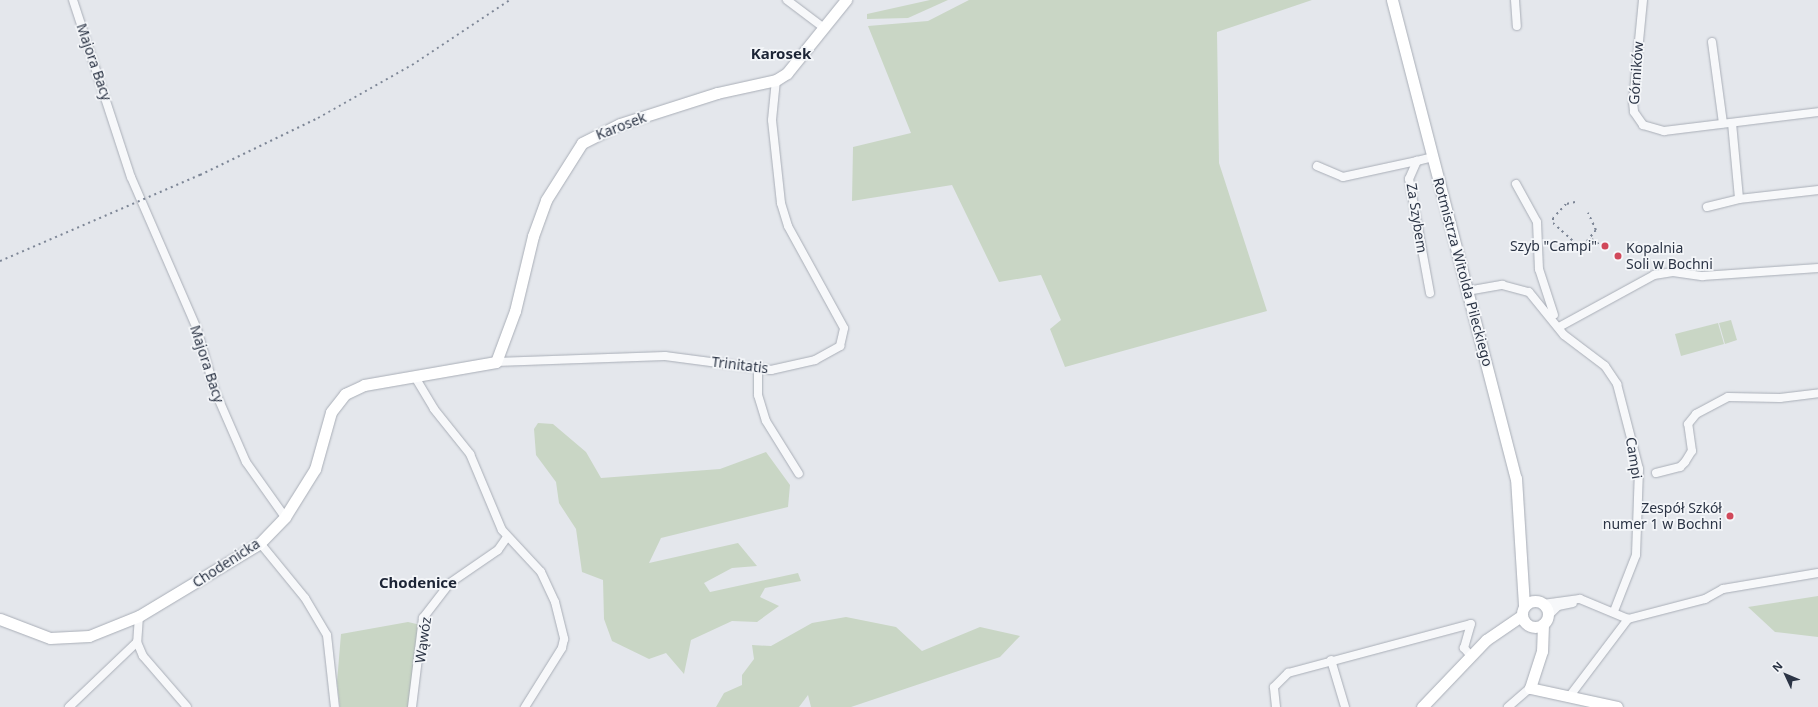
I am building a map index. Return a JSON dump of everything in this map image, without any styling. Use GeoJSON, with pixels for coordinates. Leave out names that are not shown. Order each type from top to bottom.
{"type":"FeatureCollection","features":[{"type":"Feature","properties":{"kind":"street","name":"Majora Bacy"},"geometry":{"type":"LineString","coordinates":[[73,0],[138,192],[197,329],[215,391],[243,455],[285,517]]}},
{"type":"Feature","properties":{"kind":"street"},"geometry":{"type":"LineString","coordinates":[[787,0],[824,28]]}},
{"type":"Feature","properties":{"kind":"street","name":"Karosek"},"geometry":{"type":"LineString","coordinates":[[496,362],[515,311],[533,236],[546,200],[569,158],[582,143],[620,124],[717,93],[776,80],[787,73],[846,0]]}},
{"type":"Feature","properties":{"kind":"street","name":"Rotmistrza Witolda Pileckiego"},"geometry":{"type":"LineString","coordinates":[[1392,0],[1516,478],[1526,618],[1536,638],[1535,668]]}},
{"type":"Feature","properties":{"kind":"street"},"geometry":{"type":"LineString","coordinates":[[1515,0],[1517,26]]}},
{"type":"Feature","properties":{"kind":"street","name":"Górników"},"geometry":{"type":"LineString","coordinates":[[1643,0],[1633,102],[1638,119],[1652,130],[1664,131],[1818,112]]}},
{"type":"Feature","properties":{"kind":"street"},"geometry":{"type":"LineString","coordinates":[[1712,42],[1739,199]]}},
{"type":"Feature","properties":{"kind":"street","name":"Trinitatis"},"geometry":{"type":"LineString","coordinates":[[496,362],[665,356],[771,370],[815,360],[832,353],[844,337],[844,328],[788,226],[781,203],[772,120],[776,80]]}},
{"type":"Feature","properties":{"kind":"street"},"geometry":{"type":"LineString","coordinates":[[1317,166],[1343,176],[1433,157]]}},
{"type":"Feature","properties":{"kind":"street","name":"Za Szybem"},"geometry":{"type":"LineString","coordinates":[[1417,161],[1409,179],[1430,293]]}},
{"type":"Feature","properties":{"kind":"street"},"geometry":{"type":"LineString","coordinates":[[1516,184],[1537,222],[1540,274],[1558,325],[1654,275],[1673,272],[1703,276],[1818,268]]}},
{"type":"Feature","properties":{"kind":"street"},"geometry":{"type":"LineString","coordinates":[[1707,207],[1739,199],[1818,190]]}},
{"type":"Feature","properties":{"kind":"street","name":"Campi"},"geometry":{"type":"LineString","coordinates":[[1467,291],[1488,286],[1520,288],[1536,297],[1558,325],[1605,366],[1617,384],[1638,469],[1636,555],[1614,611]]}},
{"type":"Feature","properties":{"kind":"street","name":"Chodenicka"},"geometry":{"type":"LineString","coordinates":[[2,622],[50,638],[73,638],[139,616],[260,544],[285,517],[315,469],[332,412],[345,394],[364,385],[496,362]]}},
{"type":"Feature","properties":{"kind":"street"},"geometry":{"type":"LineString","coordinates":[[758,368],[758,395],[766,421],[798,474]]}},
{"type":"Feature","properties":{"kind":"street"},"geometry":{"type":"LineString","coordinates":[[415,377],[434,409],[470,454],[507,537],[541,572],[555,602],[564,639],[553,668],[525,707]]}},
{"type":"Feature","properties":{"kind":"street"},"geometry":{"type":"LineString","coordinates":[[1656,473],[1685,462],[1692,451],[1688,424],[1696,414],[1728,397],[1780,398],[1818,393]]}},
{"type":"Feature","properties":{"kind":"street","name":"Wąwóz"},"geometry":{"type":"LineString","coordinates":[[412,707],[424,618],[450,583],[498,550],[507,537]]}},
{"type":"Feature","properties":{"kind":"street"},"geometry":{"type":"LineString","coordinates":[[260,544],[305,598],[327,635],[335,707]]}},
{"type":"Feature","properties":{"kind":"street","name":"Rotmistrza Witolda Pileckiego"},"geometry":{"type":"LineString","coordinates":[[1520,547],[1531,590],[1542,603],[1545,620]]}},
{"type":"Feature","properties":{"kind":"street"},"geometry":{"type":"LineString","coordinates":[[1569,697],[1628,619],[1705,599],[1723,589],[1818,573]]}},
{"type":"Feature","properties":{"kind":"street"},"geometry":{"type":"LineString","coordinates":[[1422,707],[1473,654],[1526,618],[1542,603],[1570,598],[1592,602],[1614,611],[1628,619]]}},
{"type":"Feature","properties":{"kind":"street"},"geometry":{"type":"LineString","coordinates":[[1508,707],[1530,688],[1535,668],[1542,651],[1545,620],[1563,604],[1592,602]]}},
{"type":"Feature","properties":{"kind":"street"},"geometry":{"type":"LineString","coordinates":[[139,616],[137,642],[143,656],[187,707]]}},
{"type":"Feature","properties":{"kind":"street"},"geometry":{"type":"LineString","coordinates":[[1526,618],[1545,620]]}},
{"type":"Feature","properties":{"kind":"street"},"geometry":{"type":"LineString","coordinates":[[1276,707],[1273,694],[1279,680],[1288,673],[1331,660],[1471,624],[1464,648],[1473,654]]}},
{"type":"Feature","properties":{"kind":"street"},"geometry":{"type":"LineString","coordinates":[[69,707],[137,642]]}},
{"type":"Feature","properties":{"kind":"street"},"geometry":{"type":"LineString","coordinates":[[1331,660],[1345,707]]}},
{"type":"Feature","properties":{"kind":"street"},"geometry":{"type":"LineString","coordinates":[[1530,688],[1617,707]]}},
{"type":"Feature","properties":{"kind":"green space"},"geometry":{"type":"Polygon","coordinates":[[[930,0],[948,0],[908,18],[867,19],[867,14],[930,0]]]}},
{"type":"Feature","properties":{"kind":"green space"},"geometry":{"type":"Polygon","coordinates":[[[969,0],[1312,0],[1217,32],[1219,163],[1267,311],[1065,367],[1050,329],[1061,320],[1041,275],[999,282],[952,185],[852,201],[853,147],[911,133],[868,26],[928,21],[969,0]]]}},
{"type":"Feature","properties":{"kind":"green space"},"geometry":{"type":"Polygon","coordinates":[[[1731,320],[1737,340],[1725,344],[1719,323],[1731,320]]]}},
{"type":"Feature","properties":{"kind":"green space"},"geometry":{"type":"Polygon","coordinates":[[[1718,323],[1724,344],[1681,356],[1675,334],[1718,323]]]}},
{"type":"Feature","properties":{"kind":"green space"},"geometry":{"type":"Polygon","coordinates":[[[538,423],[553,424],[586,452],[601,478],[720,469],[766,452],[790,485],[788,507],[661,538],[649,563],[738,543],[757,566],[732,568],[704,583],[710,592],[798,573],[801,581],[765,588],[760,597],[779,606],[757,622],[732,621],[691,640],[684,674],[666,653],[649,659],[612,641],[604,619],[603,580],[582,572],[576,529],[559,503],[556,482],[536,455],[534,429],[538,423]]]}},
{"type":"Feature","properties":{"kind":"green space"},"geometry":{"type":"Polygon","coordinates":[[[1818,596],[1818,637],[1775,632],[1748,607],[1818,596]]]}},
{"type":"Feature","properties":{"kind":"green space"},"geometry":{"type":"Polygon","coordinates":[[[846,617],[896,627],[922,651],[980,627],[1020,636],[1000,657],[851,707],[811,707],[808,695],[799,707],[716,707],[724,693],[742,685],[742,675],[754,659],[752,645],[771,646],[812,623],[846,617]]]}},
{"type":"Feature","properties":{"kind":"green space"},"geometry":{"type":"Polygon","coordinates":[[[408,622],[421,625],[408,707],[340,707],[337,682],[341,634],[408,622]]]}},
{"type":"Feature","properties":{"kind":"railway"},"geometry":{"type":"LineString","coordinates":[[0,261],[200,175],[318,118],[412,65],[510,0]]}},
{"type":"Feature","properties":{"kind":"railway"},"geometry":{"type":"LineString","coordinates":[[1575,202],[1566,204],[1553,218],[1553,223],[1580,247],[1592,239],[1606,249]]}},
{"type":"Feature","properties":{"kind":"railway"},"geometry":{"type":"LineString","coordinates":[[1587,241],[1596,230],[1588,213]]}},
{"type":"Feature","properties":{"kind":"place","name":"Szyb \"Campi\""},"geometry":{"type":"Point","coordinates":[1605,246]}},
{"type":"Feature","properties":{"kind":"place","name":"Kopalnia Soli w Bochni"},"geometry":{"type":"Point","coordinates":[1618,256]}},
{"type":"Feature","properties":{"kind":"place","name":"Zespół Szkół numer 1 w Bochni"},"geometry":{"type":"Point","coordinates":[1730,516]}},
{"type":"Feature","properties":{"kind":"district","name":"Karosek"},"geometry":{"type":"Point","coordinates":[781,54]}},
{"type":"Feature","properties":{"kind":"district","name":"Chodenice"},"geometry":{"type":"Point","coordinates":[418,583]}}]}
